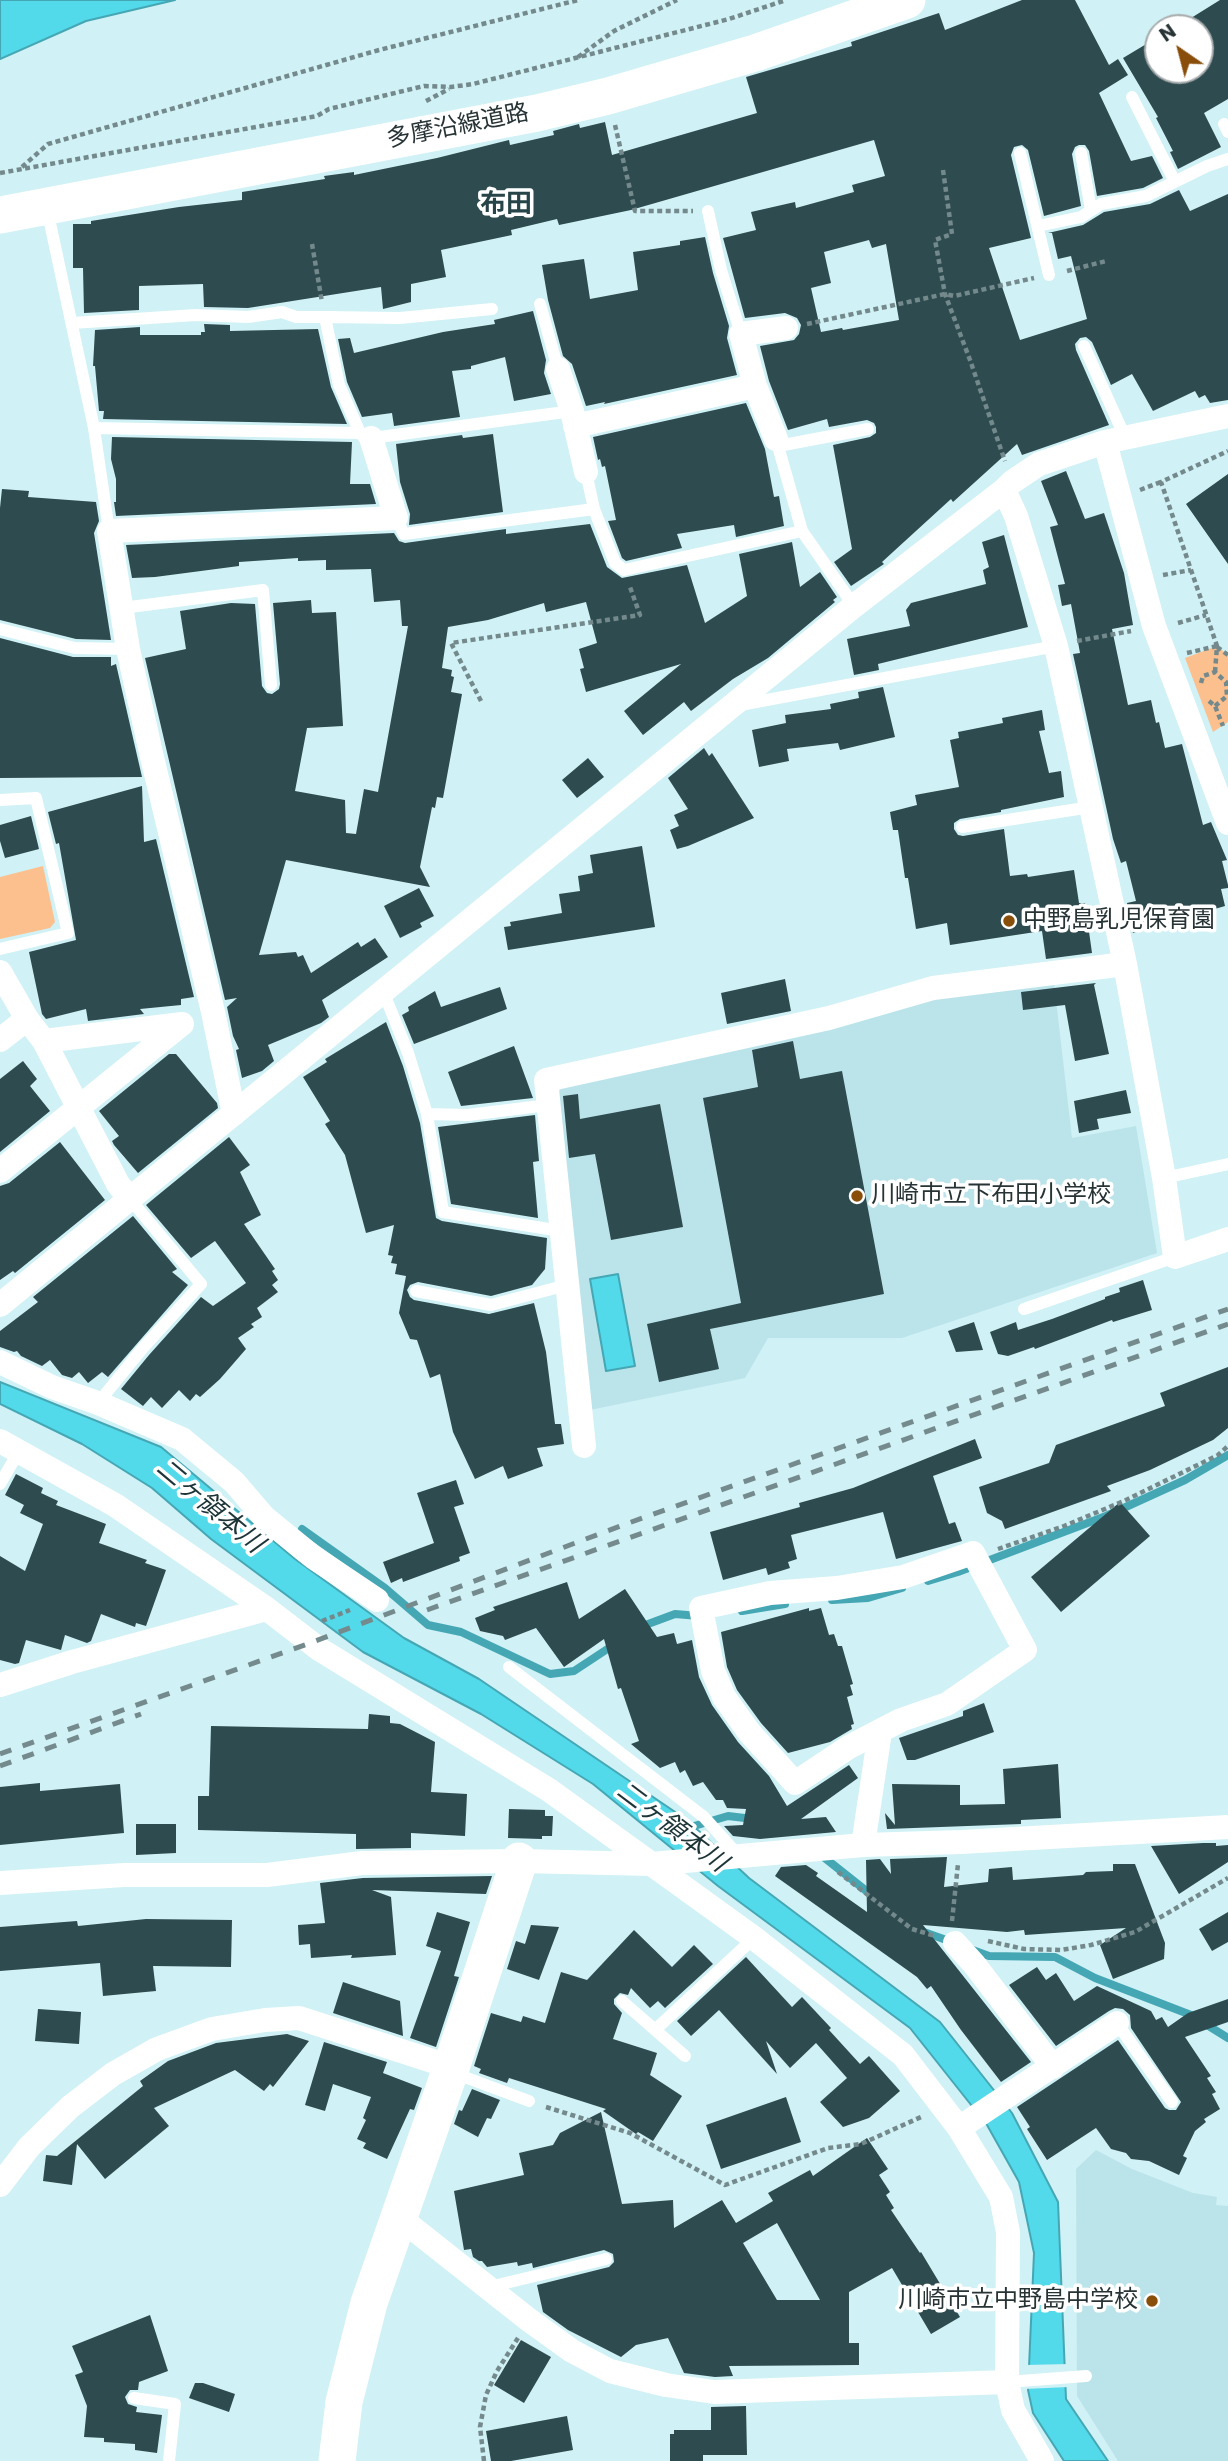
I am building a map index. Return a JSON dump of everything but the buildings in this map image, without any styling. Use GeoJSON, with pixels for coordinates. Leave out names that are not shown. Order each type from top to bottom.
{"type":"FeatureCollection","features":[{"type":"Feature","properties":{"kind":"street","name":"多摩沿線道路"},"geometry":{"type":"LineString","coordinates":[[0,215],[523,115],[608,96],[755,53],[906,0]]}},
{"type":"Feature","properties":{"kind":"street"},"geometry":{"type":"LineString","coordinates":[[777,443],[755,386],[741,334],[786,328]]}},
{"type":"Feature","properties":{"kind":"street"},"geometry":{"type":"LineString","coordinates":[[558,369],[586,472]]}},
{"type":"Feature","properties":{"kind":"street"},"geometry":{"type":"LineString","coordinates":[[573,419],[755,386]]}},
{"type":"Feature","properties":{"kind":"street"},"geometry":{"type":"LineString","coordinates":[[0,1305],[854,606],[1007,486],[1039,464],[1115,440],[1228,416]]}},
{"type":"Feature","properties":{"kind":"street"},"geometry":{"type":"LineString","coordinates":[[234,1114],[213,1012],[128,649],[109,531],[396,518],[365,436]]}},
{"type":"Feature","properties":{"kind":"street"},"geometry":{"type":"LineString","coordinates":[[1115,440],[1164,625],[1221,784],[1228,823]]}},
{"type":"Feature","properties":{"kind":"street"},"geometry":{"type":"LineString","coordinates":[[1007,486],[1056,646],[1125,964],[1164,1178],[1175,1257],[1228,1239]]}},
{"type":"Feature","properties":{"kind":"street"},"geometry":{"type":"LineString","coordinates":[[584,1446],[546,1080],[829,1018],[933,988],[1125,964]]}},
{"type":"Feature","properties":{"kind":"street"},"geometry":{"type":"LineString","coordinates":[[0,972],[27,1019],[44,1041],[118,1184],[130,1199]]}},
{"type":"Feature","properties":{"kind":"street"},"geometry":{"type":"LineString","coordinates":[[44,1041],[182,1024],[213,1012]]}},
{"type":"Feature","properties":{"kind":"street"},"geometry":{"type":"LineString","coordinates":[[0,1040],[27,1019]]}},
{"type":"Feature","properties":{"kind":"street"},"geometry":{"type":"LineString","coordinates":[[0,1171],[182,1024]]}},
{"type":"Feature","properties":{"kind":"street"},"geometry":{"type":"LineString","coordinates":[[0,1362],[52,1387],[98,1403],[182,1440],[234,1482],[274,1525],[313,1557],[377,1600]]}},
{"type":"Feature","properties":{"kind":"street"},"geometry":{"type":"LineString","coordinates":[[10,1446],[115,1505],[267,1609],[319,1649],[664,1863],[754,1938],[903,2055],[944,2107],[968,2123],[1001,2197],[1008,2232],[1007,2382],[1013,2410],[1042,2461]]}},
{"type":"Feature","properties":{"kind":"street"},"geometry":{"type":"LineString","coordinates":[[973,1553],[1025,1650],[947,1704],[901,1720],[849,1747],[795,1783],[749,1732],[724,1697],[713,1671],[701,1608],[770,1593],[837,1588],[903,1577],[973,1553]]}},
{"type":"Feature","properties":{"kind":"street"},"geometry":{"type":"LineString","coordinates":[[0,1685],[72,1661],[267,1609]]}},
{"type":"Feature","properties":{"kind":"street"},"geometry":{"type":"LineString","coordinates":[[863,1845],[880,1732]]}},
{"type":"Feature","properties":{"kind":"street"},"geometry":{"type":"LineString","coordinates":[[0,1883],[124,1875],[267,1875],[362,1863],[664,1863],[863,1845],[1228,1827]]}},
{"type":"Feature","properties":{"kind":"street"},"geometry":{"type":"LineString","coordinates":[[337,2461],[344,2402],[369,2303],[451,2069],[519,1861]]}},
{"type":"Feature","properties":{"kind":"street"},"geometry":{"type":"LineString","coordinates":[[955,1943],[1053,2067]]}},
{"type":"Feature","properties":{"kind":"street"},"geometry":{"type":"LineString","coordinates":[[0,2185],[29,2147],[62,2115],[113,2074],[157,2049],[212,2029],[265,2020],[299,2018],[451,2069]]}},
{"type":"Feature","properties":{"kind":"street"},"geometry":{"type":"LineString","coordinates":[[968,2123],[1117,2023]]}},
{"type":"Feature","properties":{"kind":"street"},"geometry":{"type":"LineString","coordinates":[[400,2218],[529,2320],[572,2351],[610,2371],[666,2385],[714,2392],[1007,2382]]}},
{"type":"Feature","properties":{"kind":"lane"},"geometry":{"type":"LineString","coordinates":[[1132,97],[1175,182]]}},
{"type":"Feature","properties":{"kind":"lane"},"geometry":{"type":"LineString","coordinates":[[1020,153],[1049,275]]}},
{"type":"Feature","properties":{"kind":"lane"},"geometry":{"type":"LineString","coordinates":[[1081,153],[1091,210]]}},
{"type":"Feature","properties":{"kind":"lane"},"geometry":{"type":"LineString","coordinates":[[1038,226],[1081,217],[1101,204],[1146,196],[1207,166],[1228,159]]}},
{"type":"Feature","properties":{"kind":"lane"},"geometry":{"type":"LineString","coordinates":[[46,205],[94,428],[109,531]]}},
{"type":"Feature","properties":{"kind":"lane"},"geometry":{"type":"LineString","coordinates":[[708,211],[721,270],[741,334]]}},
{"type":"Feature","properties":{"kind":"lane"},"geometry":{"type":"LineString","coordinates":[[540,304],[558,369]]}},
{"type":"Feature","properties":{"kind":"lane"},"geometry":{"type":"LineString","coordinates":[[72,323],[196,315],[248,317],[282,312],[296,317],[400,318],[492,309]]}},
{"type":"Feature","properties":{"kind":"lane"},"geometry":{"type":"LineString","coordinates":[[325,317],[339,385],[365,436]]}},
{"type":"Feature","properties":{"kind":"lane"},"geometry":{"type":"LineString","coordinates":[[1084,346],[1115,440]]}},
{"type":"Feature","properties":{"kind":"lane"},"geometry":{"type":"LineString","coordinates":[[94,428],[365,436],[573,419]]}},
{"type":"Feature","properties":{"kind":"lane"},"geometry":{"type":"LineString","coordinates":[[854,606],[802,531],[777,443],[868,429]]}},
{"type":"Feature","properties":{"kind":"lane"},"geometry":{"type":"LineString","coordinates":[[586,472],[594,509],[615,563],[624,570],[802,531]]}},
{"type":"Feature","properties":{"kind":"lane"},"geometry":{"type":"LineString","coordinates":[[396,518],[404,534],[594,509]]}},
{"type":"Feature","properties":{"kind":"lane"},"geometry":{"type":"LineString","coordinates":[[122,608],[263,590],[271,685]]}},
{"type":"Feature","properties":{"kind":"lane"},"geometry":{"type":"LineString","coordinates":[[0,629],[75,648],[128,649]]}},
{"type":"Feature","properties":{"kind":"lane"},"geometry":{"type":"LineString","coordinates":[[730,707],[1056,646]]}},
{"type":"Feature","properties":{"kind":"lane"},"geometry":{"type":"LineString","coordinates":[[0,800],[36,798],[68,933],[0,949]]}},
{"type":"Feature","properties":{"kind":"lane"},"geometry":{"type":"LineString","coordinates":[[962,827],[1091,807]]}},
{"type":"Feature","properties":{"kind":"lane"},"geometry":{"type":"LineString","coordinates":[[383,991],[408,1053],[427,1114],[443,1212],[562,1231]]}},
{"type":"Feature","properties":{"kind":"lane"},"geometry":{"type":"LineString","coordinates":[[427,1114],[468,1115],[548,1105]]}},
{"type":"Feature","properties":{"kind":"lane"},"geometry":{"type":"LineString","coordinates":[[1164,1178],[1228,1164]]}},
{"type":"Feature","properties":{"kind":"lane"},"geometry":{"type":"LineString","coordinates":[[98,1403],[201,1284],[130,1199]]}},
{"type":"Feature","properties":{"kind":"lane"},"geometry":{"type":"LineString","coordinates":[[1024,1309],[1175,1257]]}},
{"type":"Feature","properties":{"kind":"lane"},"geometry":{"type":"LineString","coordinates":[[416,1291],[491,1305],[567,1285]]}},
{"type":"Feature","properties":{"kind":"lane"},"geometry":{"type":"LineString","coordinates":[[0,1484],[10,1446]]}},
{"type":"Feature","properties":{"kind":"lane"},"geometry":{"type":"LineString","coordinates":[[509,1667],[704,1817],[734,1855]]}},
{"type":"Feature","properties":{"kind":"lane"},"geometry":{"type":"LineString","coordinates":[[656,2029],[754,1938]]}},
{"type":"Feature","properties":{"kind":"lane"},"geometry":{"type":"LineString","coordinates":[[622,2001],[685,2056]]}},
{"type":"Feature","properties":{"kind":"lane"},"geometry":{"type":"LineString","coordinates":[[1117,2023],[1172,2102]]}},
{"type":"Feature","properties":{"kind":"lane"},"geometry":{"type":"LineString","coordinates":[[451,2069],[529,2101]]}},
{"type":"Feature","properties":{"kind":"lane"},"geometry":{"type":"LineString","coordinates":[[489,2287],[606,2259]]}},
{"type":"Feature","properties":{"kind":"lane"},"geometry":{"type":"LineString","coordinates":[[1007,2382],[1086,2376]]}},
{"type":"Feature","properties":{"kind":"lane"},"geometry":{"type":"LineString","coordinates":[[134,2398],[175,2404],[169,2461]]}},
{"type":"Feature","properties":{"kind":"path"},"geometry":{"type":"LineString","coordinates":[[21,168],[48,144],[379,50],[578,0]]}},
{"type":"Feature","properties":{"kind":"path"},"geometry":{"type":"LineString","coordinates":[[573,60],[614,31],[677,0]]}},
{"type":"Feature","properties":{"kind":"path"},"geometry":{"type":"LineString","coordinates":[[0,173],[317,116],[329,109],[424,86],[451,88],[473,84],[729,19],[786,0]]}},
{"type":"Feature","properties":{"kind":"path"},"geometry":{"type":"LineString","coordinates":[[608,96],[635,211],[708,211]]}},
{"type":"Feature","properties":{"kind":"path"},"geometry":{"type":"LineString","coordinates":[[943,170],[952,234],[935,240],[945,293],[971,360],[1007,486]]}},
{"type":"Feature","properties":{"kind":"path"},"geometry":{"type":"LineString","coordinates":[[312,244],[325,317]]}},
{"type":"Feature","properties":{"kind":"path"},"geometry":{"type":"LineString","coordinates":[[786,328],[945,293],[954,296],[1106,261]]}},
{"type":"Feature","properties":{"kind":"path"},"geometry":{"type":"LineString","coordinates":[[1136,492],[1228,451]]}},
{"type":"Feature","properties":{"kind":"path"},"geometry":{"type":"LineString","coordinates":[[1161,482],[1217,646],[1215,672],[1227,681],[1227,696],[1215,706],[1223,726]]}},
{"type":"Feature","properties":{"kind":"path"},"geometry":{"type":"LineString","coordinates":[[481,701],[451,643],[640,615],[624,570]]}},
{"type":"Feature","properties":{"kind":"path"},"geometry":{"type":"LineString","coordinates":[[1159,576],[1191,570]]}},
{"type":"Feature","properties":{"kind":"path"},"geometry":{"type":"LineString","coordinates":[[1056,646],[1206,615]]}},
{"type":"Feature","properties":{"kind":"path"},"geometry":{"type":"LineString","coordinates":[[1183,653],[1217,646]]}},
{"type":"Feature","properties":{"kind":"path"},"geometry":{"type":"LineString","coordinates":[[1217,646],[1228,655]]}},
{"type":"Feature","properties":{"kind":"path"},"geometry":{"type":"LineString","coordinates":[[973,1553],[1005,1548],[1124,1501],[1218,1455],[1228,1446]]}},
{"type":"Feature","properties":{"kind":"path"},"geometry":{"type":"LineString","coordinates":[[955,1943],[952,1926],[961,1842]]}},
{"type":"Feature","properties":{"kind":"path"},"geometry":{"type":"LineString","coordinates":[[817,1850],[877,1904],[912,1929],[955,1943],[983,1940],[1024,1949],[1061,1950],[1091,1945],[1135,1932],[1228,1878]]}},
{"type":"Feature","properties":{"kind":"path"},"geometry":{"type":"LineString","coordinates":[[529,2101],[630,2133],[725,2185],[828,2148],[861,2144],[944,2107]]}},
{"type":"Feature","properties":{"kind":"path"},"geometry":{"type":"LineString","coordinates":[[484,2461],[481,2427],[486,2395],[497,2371],[529,2320]]}},
{"type":"Feature","properties":{"kind":"shaded area"},"geometry":{"type":"Polygon","coordinates":[[[1217,646],[1228,655],[1228,722],[1213,732],[1185,658],[1217,646]]]}},
{"type":"Feature","properties":{"kind":"shaded area"},"geometry":{"type":"Polygon","coordinates":[[[43,866],[55,922],[50,928],[0,939],[0,877],[43,866]]]}},
{"type":"Feature","properties":{"kind":"shaded area","name":"川崎市立下布田小学校"},"geometry":{"type":"Polygon","coordinates":[[[1054,983],[1072,1138],[1136,1126],[1157,1253],[902,1338],[768,1338],[745,1378],[590,1410],[554,1098],[564,1085],[932,999],[1054,983]]]}},
{"type":"Feature","properties":{"kind":"shaded area","name":"川崎市立中野島中学校"},"geometry":{"type":"Polygon","coordinates":[[[1096,2150],[1132,2169],[1193,2193],[1217,2197],[1216,2205],[1228,2206],[1228,2461],[1118,2461],[1077,2396],[1076,2169],[1096,2150]]]}},
{"type":"Feature","properties":{"kind":"water"},"geometry":{"type":"Polygon","coordinates":[[[0,0],[175,0],[86,21],[0,59],[0,0]]]}},
{"type":"Feature","properties":{"kind":"water"},"geometry":{"type":"Polygon","coordinates":[[[618,1274],[635,1366],[606,1371],[590,1279],[618,1274]]]}},
{"type":"Feature","properties":{"kind":"water","name":"二ヶ領本川"},"geometry":{"type":"Polygon","coordinates":[[[0,1382],[161,1447],[295,1559],[404,1638],[479,1679],[687,1820],[749,1878],[940,2022],[1012,2113],[1058,2202],[1066,2399],[1108,2461],[1064,2461],[1033,2413],[1028,2390],[1034,2253],[1019,2182],[987,2125],[910,2028],[718,1886],[593,1784],[481,1714],[363,1652],[211,1539],[152,1488],[82,1444],[0,1404],[0,1382]]]}},
{"type":"Feature","properties":{"kind":"pier"},"geometry":{"type":"Polygon","coordinates":[[[1069,2364],[1069,2387],[1024,2389],[1025,2365],[1069,2364]]]}},
{"type":"Feature","properties":{"kind":"waterway"},"geometry":{"type":"LineString","coordinates":[[928,1581],[1106,1516],[1185,1480],[1228,1455]]}},
{"type":"Feature","properties":{"kind":"waterway"},"geometry":{"type":"LineString","coordinates":[[302,1529],[385,1588],[428,1625],[461,1632],[550,1674],[574,1671],[615,1644]]}},
{"type":"Feature","properties":{"kind":"waterway"},"geometry":{"type":"LineString","coordinates":[[832,1600],[868,1598],[902,1588]]}},
{"type":"Feature","properties":{"kind":"waterway"},"geometry":{"type":"LineString","coordinates":[[742,1611],[785,1604]]}},
{"type":"Feature","properties":{"kind":"waterway"},"geometry":{"type":"LineString","coordinates":[[640,1627],[675,1614],[699,1616]]}},
{"type":"Feature","properties":{"kind":"waterway","name":"二ヶ領本川"},"geometry":{"type":"LineString","coordinates":[[684,1829],[728,1816],[753,1819]]}},
{"type":"Feature","properties":{"kind":"waterway"},"geometry":{"type":"LineString","coordinates":[[821,1855],[874,1897]]}},
{"type":"Feature","properties":{"kind":"waterway"},"geometry":{"type":"LineString","coordinates":[[921,1931],[952,1942]]}},
{"type":"Feature","properties":{"kind":"waterway"},"geometry":{"type":"LineString","coordinates":[[970,1949],[989,1956],[1055,1957],[1095,1978],[1191,2015],[1228,2038]]}},
{"type":"Feature","properties":{"kind":"railway"},"geometry":{"type":"LineString","coordinates":[[0,1754],[310,1643],[623,1525],[1228,1309]]}},
{"type":"Feature","properties":{"kind":"railway"},"geometry":{"type":"LineString","coordinates":[[427,1610],[1228,1324]]}},
{"type":"Feature","properties":{"kind":"railway"},"geometry":{"type":"LineString","coordinates":[[0,1766],[141,1714]]}},
{"type":"Feature","properties":{"kind":"place","name":"中野島乳児保育園"},"geometry":{"type":"Point","coordinates":[1009,921]}},
{"type":"Feature","properties":{"kind":"place","name":"川崎市立下布田小学校"},"geometry":{"type":"Point","coordinates":[857,1196]}},
{"type":"Feature","properties":{"kind":"place","name":"川崎市立中野島中学校"},"geometry":{"type":"Point","coordinates":[1152,2301]}},
{"type":"Feature","properties":{"kind":"district","name":"布田"},"geometry":{"type":"Point","coordinates":[506,205]}}]}
